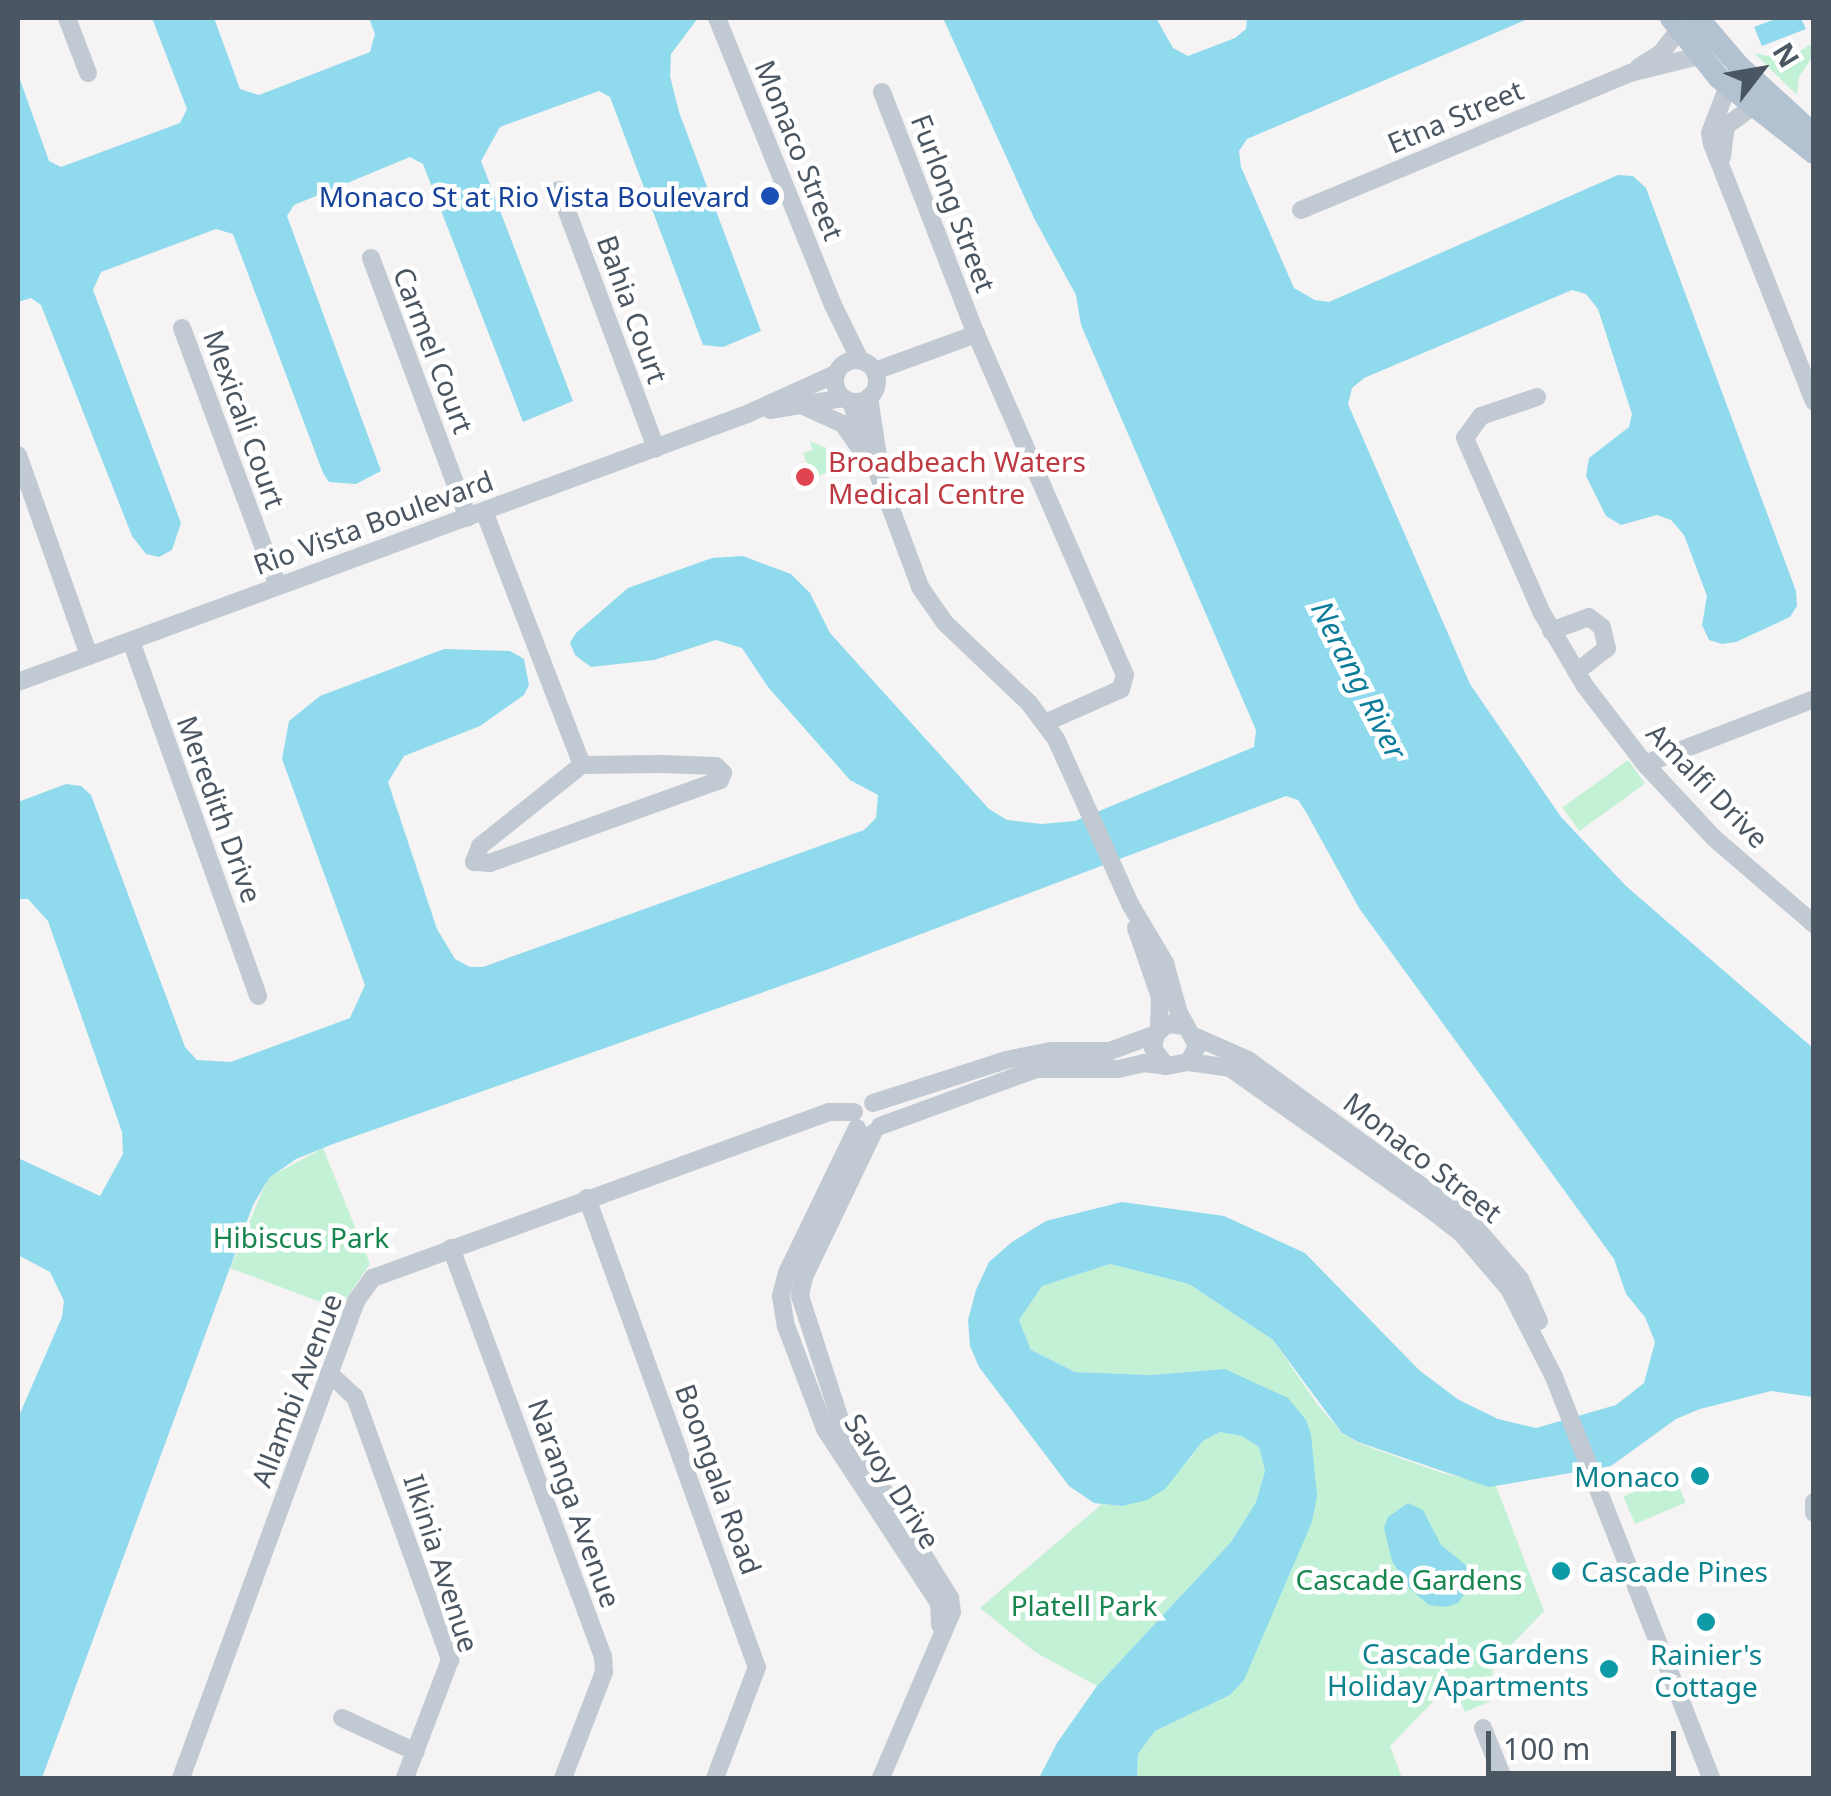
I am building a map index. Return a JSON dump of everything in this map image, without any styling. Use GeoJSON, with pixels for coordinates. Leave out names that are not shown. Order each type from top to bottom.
{"type":"FeatureCollection","features":[{"type":"Feature","properties":{"kind":"main road"},"geometry":{"type":"LineString","coordinates":[[1682,22],[1699,56],[1741,96],[1814,153]]}},
{"type":"Feature","properties":{"kind":"main road"},"geometry":{"type":"LineString","coordinates":[[1682,22],[1741,96],[1814,135]]}},
{"type":"Feature","properties":{"kind":"street"},"geometry":{"type":"LineString","coordinates":[[67,18],[88,73]]}},
{"type":"Feature","properties":{"kind":"street","name":"Etna Street"},"geometry":{"type":"LineString","coordinates":[[1630,73],[1661,52],[1682,22]]}},
{"type":"Feature","properties":{"kind":"street","name":"Monaco Street"},"geometry":{"type":"LineString","coordinates":[[719,24],[832,303],[854,367],[854,399]]}},
{"type":"Feature","properties":{"kind":"street","name":"Etna Street"},"geometry":{"type":"LineString","coordinates":[[1301,210],[1630,73],[1699,56]]}},
{"type":"Feature","properties":{"kind":"street","name":"Furlong Street"},"geometry":{"type":"LineString","coordinates":[[882,92],[976,334],[1125,675],[1121,689],[1045,723]]}},
{"type":"Feature","properties":{"kind":"street"},"geometry":{"type":"LineString","coordinates":[[1723,162],[1721,141],[1741,96]]}},
{"type":"Feature","properties":{"kind":"street"},"geometry":{"type":"LineString","coordinates":[[1741,96],[1710,133],[1814,402]]}},
{"type":"Feature","properties":{"kind":"street","name":"Bahia Court"},"geometry":{"type":"LineString","coordinates":[[559,190],[656,448]]}},
{"type":"Feature","properties":{"kind":"street","name":"Carmel Court"},"geometry":{"type":"LineString","coordinates":[[370,258],[582,765]]}},
{"type":"Feature","properties":{"kind":"street","name":"Mexicali Court"},"geometry":{"type":"LineString","coordinates":[[182,328],[278,586]]}},
{"type":"Feature","properties":{"kind":"street","name":"Rio Vista Boulevard"},"geometry":{"type":"LineString","coordinates":[[18,682],[747,414],[854,367],[976,334]]}},
{"type":"Feature","properties":{"kind":"street"},"geometry":{"type":"LineString","coordinates":[[854,367],[877,385],[854,399]]}},
{"type":"Feature","properties":{"kind":"street","name":"Amalfi Drive"},"geometry":{"type":"LineString","coordinates":[[1537,397],[1481,416],[1465,438],[1551,631],[1576,672],[1645,764],[1714,838],[1814,924]]}},
{"type":"Feature","properties":{"kind":"street"},"geometry":{"type":"LineString","coordinates":[[854,399],[867,454],[884,493]]}},
{"type":"Feature","properties":{"kind":"street"},"geometry":{"type":"LineString","coordinates":[[854,399],[910,569],[934,608],[1045,723],[1076,778],[1130,904],[1160,997],[1152,1048],[1166,1066]]}},
{"type":"Feature","properties":{"kind":"street","name":"Rio Vista Boulevard"},"geometry":{"type":"LineString","coordinates":[[747,414],[854,399]]}},
{"type":"Feature","properties":{"kind":"street"},"geometry":{"type":"LineString","coordinates":[[799,404],[843,424],[867,454]]}},
{"type":"Feature","properties":{"kind":"street"},"geometry":{"type":"LineString","coordinates":[[18,455],[89,656]]}},
{"type":"Feature","properties":{"kind":"street"},"geometry":{"type":"LineString","coordinates":[[1551,631],[1589,617],[1601,625],[1607,648],[1576,672]]}},
{"type":"Feature","properties":{"kind":"street","name":"Meredith Drive"},"geometry":{"type":"LineString","coordinates":[[131,641],[258,996]]}},
{"type":"Feature","properties":{"kind":"street"},"geometry":{"type":"LineString","coordinates":[[1645,764],[1814,700]]}},
{"type":"Feature","properties":{"kind":"street"},"geometry":{"type":"LineString","coordinates":[[1066,757],[1063,731],[1070,714]]}},
{"type":"Feature","properties":{"kind":"street"},"geometry":{"type":"LineString","coordinates":[[662,764],[670,798]]}},
{"type":"Feature","properties":{"kind":"street"},"geometry":{"type":"LineString","coordinates":[[662,764],[716,766],[723,773],[720,780],[484,865],[474,862],[480,846],[582,765],[662,764]]}},
{"type":"Feature","properties":{"kind":"street"},"geometry":{"type":"LineString","coordinates":[[517,818],[534,847]]}},
{"type":"Feature","properties":{"kind":"street"},"geometry":{"type":"LineString","coordinates":[[866,1124],[1037,1069],[1189,1062],[1197,1046],[1164,963],[1130,904]]}},
{"type":"Feature","properties":{"kind":"street"},"geometry":{"type":"LineString","coordinates":[[866,1124],[882,1114],[873,1104],[1006,1060],[1051,1051],[1110,1051],[1177,1023],[1191,1032]]}},
{"type":"Feature","properties":{"kind":"street","name":"Monaco Street"},"geometry":{"type":"LineString","coordinates":[[1191,1032],[1248,1060],[1262,1081]]}},
{"type":"Feature","properties":{"kind":"street","name":"Monaco Street"},"geometry":{"type":"LineString","coordinates":[[1189,1062],[1230,1068],[1262,1081],[1439,1196],[1481,1232],[1520,1280],[1538,1316],[1554,1376],[1712,1778]]}},
{"type":"Feature","properties":{"kind":"street","name":"Allambi Avenue"},"geometry":{"type":"LineString","coordinates":[[181,1778],[356,1301],[373,1278],[828,1112],[866,1124]]}},
{"type":"Feature","properties":{"kind":"street","name":"Savoy Drive"},"geometry":{"type":"LineString","coordinates":[[866,1124],[804,1277],[800,1296],[842,1422],[950,1598],[952,1612],[882,1778]]}},
{"type":"Feature","properties":{"kind":"street","name":"Boongala Road"},"geometry":{"type":"LineString","coordinates":[[587,1198],[756,1667],[715,1778]]}},
{"type":"Feature","properties":{"kind":"street","name":"Naranga Avenue"},"geometry":{"type":"LineString","coordinates":[[451,1248],[602,1656],[604,1672],[563,1778]]}},
{"type":"Feature","properties":{"kind":"street","name":"Ilkinia Avenue"},"geometry":{"type":"LineString","coordinates":[[330,1372],[355,1397],[450,1660],[405,1778]]}},
{"type":"Feature","properties":{"kind":"street"},"geometry":{"type":"LineString","coordinates":[[1814,1502],[1814,1514]]}},
{"type":"Feature","properties":{"kind":"street"},"geometry":{"type":"LineString","coordinates":[[342,1718],[416,1752]]}},
{"type":"Feature","properties":{"kind":"street"},"geometry":{"type":"LineString","coordinates":[[1483,1728],[1503,1778]]}},
{"type":"Feature","properties":{"kind":"green space"},"geometry":{"type":"Polygon","coordinates":[[[1813,43],[1813,56],[1799,77],[1797,95],[1754,53],[1785,60],[1813,43]]]}},
{"type":"Feature","properties":{"kind":"green space"},"geometry":{"type":"Polygon","coordinates":[[[810,441],[826,448],[835,470],[812,478],[803,453],[813,450],[810,441]]]}},
{"type":"Feature","properties":{"kind":"green space"},"geometry":{"type":"Polygon","coordinates":[[[1628,760],[1645,783],[1580,831],[1562,808],[1628,760]]]}},
{"type":"Feature","properties":{"kind":"green space","name":"Hibiscus Park"},"geometry":{"type":"Polygon","coordinates":[[[323,1148],[370,1264],[339,1309],[230,1268],[268,1178],[323,1148]]]}},
{"type":"Feature","properties":{"kind":"green space","name":"Cascade Gardens"},"geometry":{"type":"Polygon","coordinates":[[[1110,1264],[1189,1284],[1273,1340],[1317,1404],[1342,1433],[1358,1443],[1442,1473],[1496,1486],[1544,1611],[1493,1664],[1491,1701],[1465,1712],[1452,1682],[1390,1746],[1402,1778],[1137,1778],[1138,1754],[1155,1731],[1230,1695],[1312,1522],[1225,1369],[1151,1375],[1075,1372],[1031,1350],[1019,1320],[1041,1286],[1110,1264]]]}},
{"type":"Feature","properties":{"kind":"green space","name":"Platell Park"},"geometry":{"type":"Polygon","coordinates":[[[1220,1432],[1242,1436],[1259,1447],[1265,1471],[1256,1502],[1231,1542],[1097,1686],[1035,1652],[980,1608],[1102,1504],[1122,1506],[1188,1461],[1203,1441],[1220,1432]]]}},
{"type":"Feature","properties":{"kind":"green space"},"geometry":{"type":"Polygon","coordinates":[[[1674,1475],[1686,1503],[1635,1524],[1623,1496],[1674,1475]]]}},
{"type":"Feature","properties":{"kind":"water"},"geometry":{"type":"Polygon","coordinates":[[[152,18],[214,18],[240,89],[259,95],[370,52],[375,34],[369,18],[698,18],[671,54],[670,76],[679,112],[761,331],[723,347],[703,345],[610,97],[599,91],[500,127],[481,161],[573,401],[523,422],[423,164],[410,157],[294,205],[287,216],[381,471],[356,484],[329,482],[323,473],[233,234],[216,229],[101,272],[93,290],[181,523],[172,550],[159,557],[146,554],[132,536],[41,305],[31,298],[18,302],[18,74],[49,161],[61,167],[180,123],[187,109],[152,18]]]}},
{"type":"Feature","properties":{"kind":"water","name":"Nerang River"},"geometry":{"type":"Polygon","coordinates":[[[943,18],[1156,18],[1173,48],[1188,56],[1235,38],[1246,29],[1247,18],[1530,18],[1247,139],[1239,151],[1241,167],[1294,288],[1315,300],[1329,302],[1618,175],[1633,176],[1646,188],[1796,591],[1797,606],[1790,617],[1736,642],[1722,644],[1709,640],[1702,625],[1707,596],[1684,535],[1671,520],[1657,515],[1621,525],[1606,516],[1586,476],[1589,458],[1629,427],[1632,414],[1598,309],[1586,294],[1572,290],[1364,378],[1352,388],[1348,404],[1470,684],[1561,817],[1626,886],[1813,1048],[1813,1397],[1771,1391],[1700,1409],[1676,1419],[1611,1466],[1489,1487],[1342,1433],[1273,1340],[1189,1284],[1110,1264],[1042,1286],[1019,1320],[1031,1350],[1075,1372],[1151,1375],[1225,1369],[1288,1398],[1306,1420],[1311,1434],[1317,1496],[1312,1522],[1244,1680],[1230,1695],[1155,1731],[1138,1754],[1137,1778],[1039,1778],[1057,1743],[1097,1686],[1231,1542],[1256,1502],[1265,1471],[1259,1447],[1242,1436],[1220,1432],[1203,1441],[1165,1489],[1147,1500],[1122,1506],[1094,1503],[1069,1486],[979,1367],[970,1346],[968,1320],[976,1290],[989,1262],[1012,1242],[1046,1221],[1122,1202],[1224,1216],[1305,1253],[1420,1371],[1459,1400],[1498,1419],[1536,1428],[1616,1405],[1644,1383],[1655,1342],[1645,1317],[1626,1294],[1614,1259],[1359,908],[1298,800],[1286,796],[826,970],[333,1144],[296,1159],[269,1178],[253,1205],[42,1778],[18,1778],[18,1418],[62,1317],[64,1301],[50,1272],[18,1255],[18,1158],[100,1196],[123,1154],[122,1132],[48,921],[28,899],[18,899],[18,802],[66,784],[81,786],[91,795],[185,1047],[197,1060],[231,1062],[350,1018],[365,985],[282,759],[289,721],[320,696],[444,649],[510,651],[524,659],[529,685],[524,695],[480,726],[404,756],[388,782],[437,929],[455,959],[470,967],[483,967],[864,830],[876,818],[878,795],[850,780],[768,687],[742,648],[716,640],[654,660],[591,667],[575,655],[570,643],[576,633],[628,588],[712,558],[743,556],[791,574],[810,593],[830,633],[989,809],[1007,820],[1042,824],[1075,821],[1254,747],[1256,730],[1081,325],[1076,295],[1034,218],[943,18]]]}},
{"type":"Feature","properties":{"kind":"water"},"geometry":{"type":"Polygon","coordinates":[[[1778,18],[1801,18],[1806,29],[1762,46],[1754,27],[1778,18]]]}},
{"type":"Feature","properties":{"kind":"water"},"geometry":{"type":"Polygon","coordinates":[[[1408,1503],[1423,1510],[1441,1545],[1473,1571],[1472,1583],[1458,1603],[1446,1607],[1429,1605],[1410,1589],[1392,1561],[1384,1528],[1388,1517],[1408,1503]]]}},
{"type":"Feature","properties":{"kind":"place","name":"Monaco St at Rio Vista Boulevard"},"geometry":{"type":"Point","coordinates":[770,196]}},
{"type":"Feature","properties":{"kind":"place","name":"Broadbeach Waters Medical Centre"},"geometry":{"type":"Point","coordinates":[805,477]}},
{"type":"Feature","properties":{"kind":"place","name":"Monaco"},"geometry":{"type":"Point","coordinates":[1700,1476]}},
{"type":"Feature","properties":{"kind":"place","name":"Cascade Pines"},"geometry":{"type":"Point","coordinates":[1561,1571]}},
{"type":"Feature","properties":{"kind":"place","name":"Rainier's Cottage"},"geometry":{"type":"Point","coordinates":[1706,1622]}},
{"type":"Feature","properties":{"kind":"place","name":"Cascade Gardens Holiday Apartments"},"geometry":{"type":"Point","coordinates":[1609,1669]}}]}
